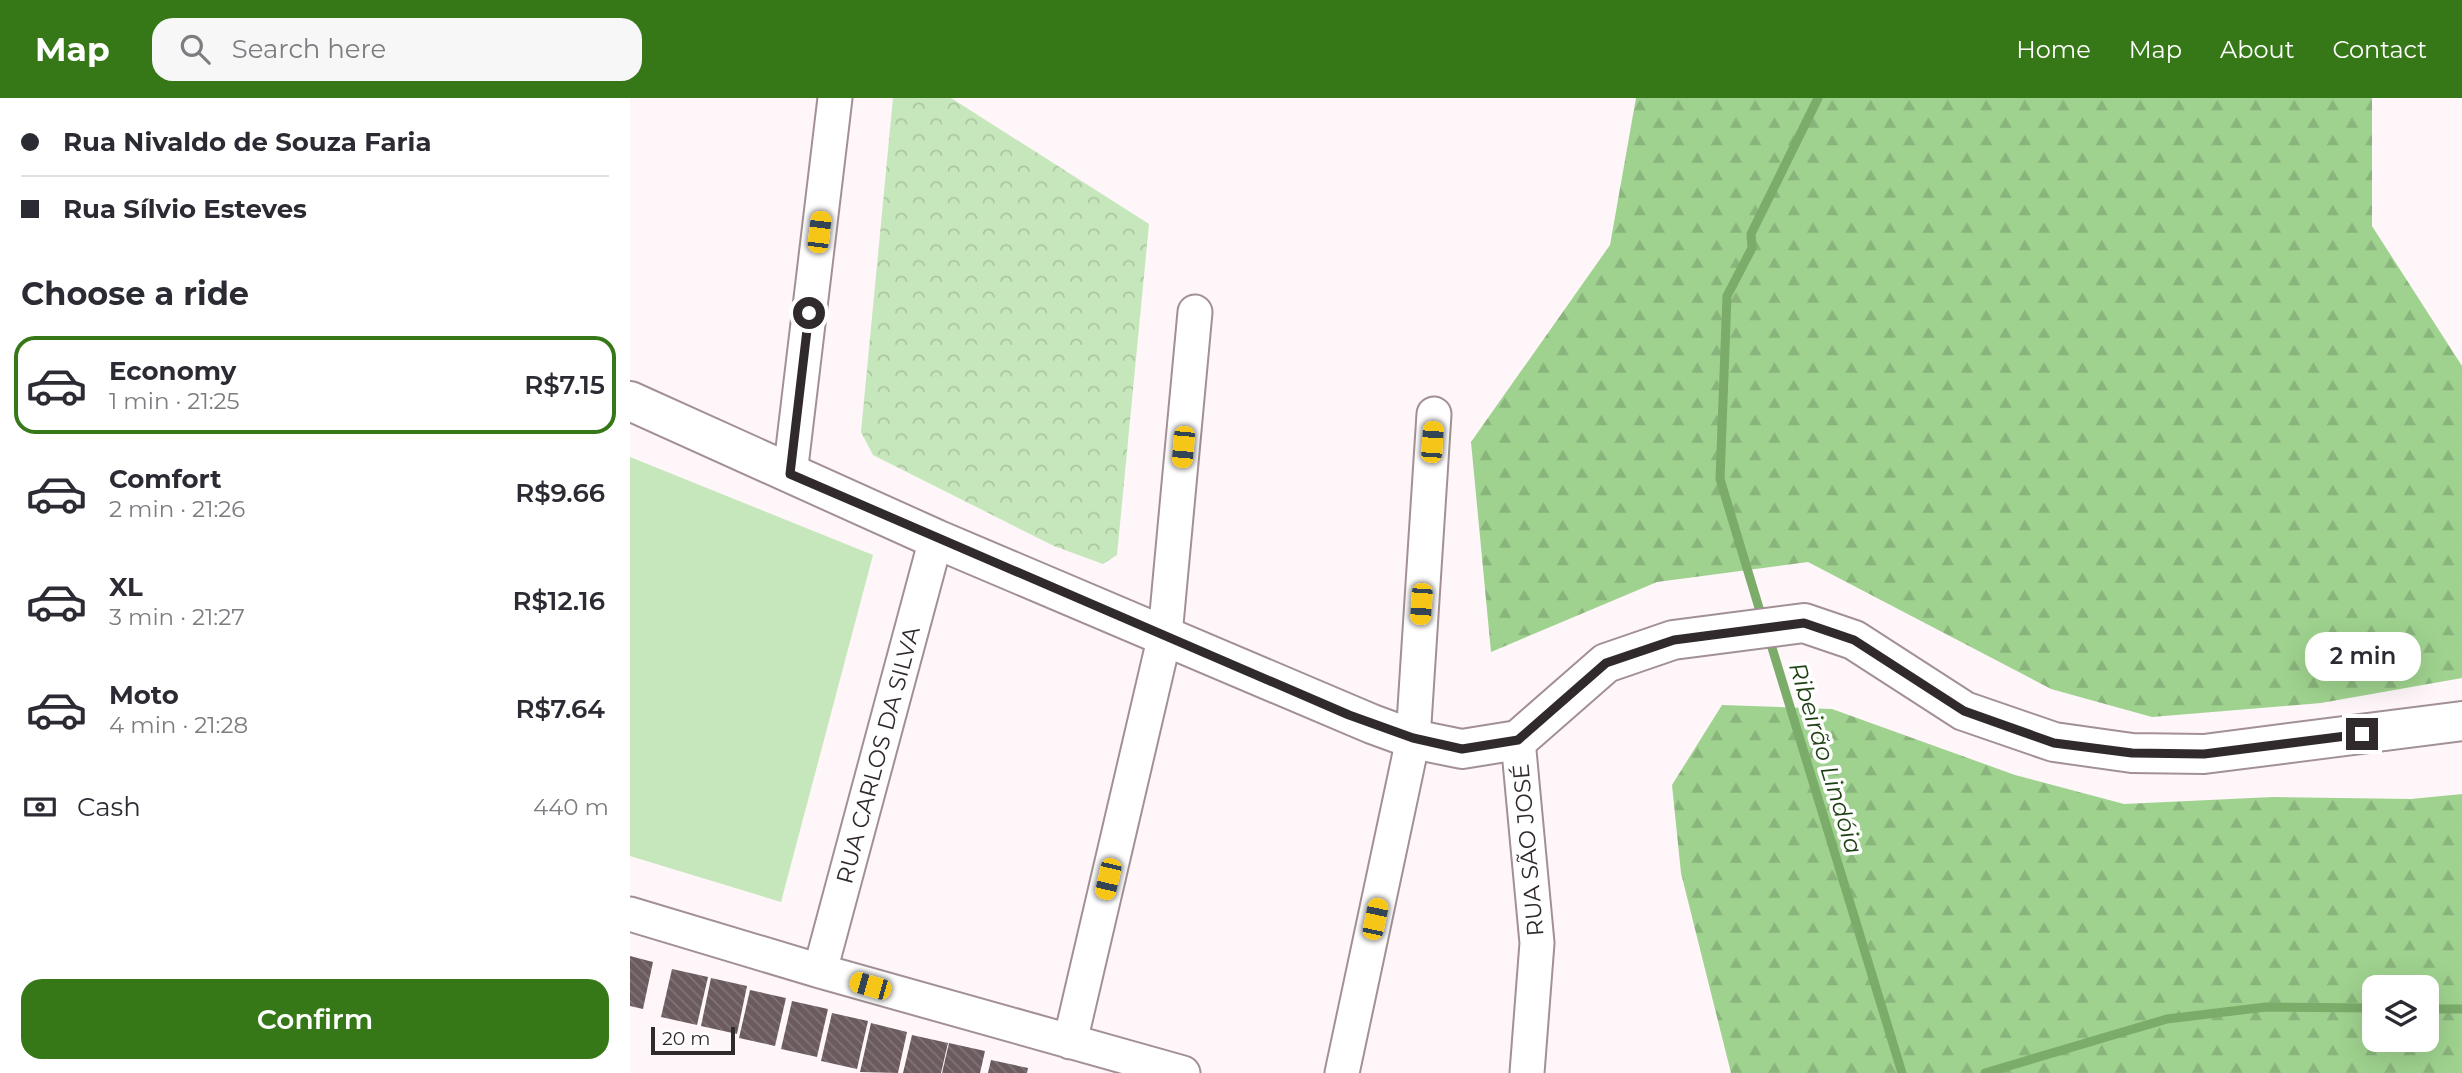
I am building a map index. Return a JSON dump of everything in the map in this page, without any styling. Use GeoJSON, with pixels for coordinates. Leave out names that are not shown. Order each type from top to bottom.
{"type":"FeatureCollection","features":[{"type":"Feature","properties":{"kind":"street"},"geometry":{"type":"LineString","coordinates":[[790,474],[835,98]]}},
{"type":"Feature","properties":{"kind":"street"},"geometry":{"type":"LineString","coordinates":[[1070,1042],[1165,635],[1195,312]]}},
{"type":"Feature","properties":{"kind":"street"},"geometry":{"type":"LineString","coordinates":[[630,401],[936,539],[1372,724],[1413,738],[1462,749],[1518,740]]}},
{"type":"Feature","properties":{"kind":"street"},"geometry":{"type":"LineString","coordinates":[[1342,1073],[1413,738],[1434,414]]}},
{"type":"Feature","properties":{"kind":"street","name":"RUA CARLOS DA SILVA"},"geometry":{"type":"LineString","coordinates":[[820,971],[936,539]]}},
{"type":"Feature","properties":{"kind":"street","name":"RUA SÃO JOSÉ"},"geometry":{"type":"LineString","coordinates":[[1527,1073],[1537,943],[1518,740],[1606,663],[1674,640],[1804,623],[1854,640],[1964,711],[2054,743],[2132,753],[2204,754],[2462,721]]}},
{"type":"Feature","properties":{"kind":"street"},"geometry":{"type":"LineString","coordinates":[[630,914],[820,971],[1183,1073]]}},
{"type":"Feature","properties":{"kind":"green space"},"geometry":{"type":"Polygon","coordinates":[[[893,98],[951,98],[1149,224],[1117,555],[1103,564],[1054,546],[873,455],[861,432],[893,98]]]}},
{"type":"Feature","properties":{"kind":"green space"},"geometry":{"type":"Polygon","coordinates":[[[1636,98],[2372,98],[2372,226],[2462,366],[2462,678],[2321,703],[2152,717],[2051,689],[1808,562],[1657,582],[1491,652],[1471,442],[1610,245],[1636,98]]]}},
{"type":"Feature","properties":{"kind":"green space"},"geometry":{"type":"Polygon","coordinates":[[[630,457],[873,555],[781,902],[630,856],[630,457]]]}},
{"type":"Feature","properties":{"kind":"green space"},"geometry":{"type":"Polygon","coordinates":[[[1722,705],[1832,709],[2015,775],[2124,804],[2273,797],[2411,799],[2462,794],[2462,1073],[1731,1073],[1681,873],[1672,785],[1722,705]]]}},
{"type":"Feature","properties":{"kind":"building"},"geometry":{"type":"Polygon","coordinates":[[[630,956],[653,962],[643,1009],[630,1006],[630,956]]]}},
{"type":"Feature","properties":{"kind":"building"},"geometry":{"type":"Polygon","coordinates":[[[672,969],[708,977],[697,1025],[661,1017],[672,969]]]}},
{"type":"Feature","properties":{"kind":"building"},"geometry":{"type":"Polygon","coordinates":[[[711,978],[747,986],[737,1034],[701,1026],[711,978]]]}},
{"type":"Feature","properties":{"kind":"building"},"geometry":{"type":"Polygon","coordinates":[[[750,990],[786,998],[775,1046],[739,1038],[750,990]]]}},
{"type":"Feature","properties":{"kind":"building"},"geometry":{"type":"Polygon","coordinates":[[[792,1001],[828,1009],[817,1057],[781,1049],[792,1001]]]}},
{"type":"Feature","properties":{"kind":"building"},"geometry":{"type":"Polygon","coordinates":[[[832,1013],[868,1021],[857,1069],[821,1061],[832,1013]]]}},
{"type":"Feature","properties":{"kind":"building"},"geometry":{"type":"Polygon","coordinates":[[[871,1023],[907,1032],[898,1073],[860,1072],[871,1023]]]}},
{"type":"Feature","properties":{"kind":"building"},"geometry":{"type":"Polygon","coordinates":[[[912,1035],[948,1043],[941,1073],[903,1073],[912,1035]]]}},
{"type":"Feature","properties":{"kind":"building"},"geometry":{"type":"Polygon","coordinates":[[[949,1043],[985,1051],[980,1073],[942,1073],[949,1043]]]}},
{"type":"Feature","properties":{"kind":"building"},"geometry":{"type":"Polygon","coordinates":[[[991,1060],[1028,1068],[1027,1073],[988,1073],[991,1060]]]}},
{"type":"Feature","properties":{"kind":"waterway","name":"Ribeirão Lindóia"},"geometry":{"type":"LineString","coordinates":[[1763,621],[1720,479],[1727,296],[1752,248],[1751,234],[1818,98]]}},
{"type":"Feature","properties":{"kind":"waterway","name":"Ribeirão Lindóia"},"geometry":{"type":"LineString","coordinates":[[1769,638],[1902,1073]]}},
{"type":"Feature","properties":{"kind":"waterway"},"geometry":{"type":"LineString","coordinates":[[1985,1073],[2167,1019],[2266,1007],[2362,1008]]}},
{"type":"Feature","properties":{"kind":"waterway"},"geometry":{"type":"LineString","coordinates":[[2439,1009],[2462,1009]]}},
{"type":"Feature","properties":{"kind":"route"},"geometry":{"type":"LineString","coordinates":[[809,313],[790,474],[1349,715],[1413,738],[1462,749],[1518,740],[1606,663],[1674,640],[1804,623],[1854,640],[1964,711],[2054,743],[2132,753],[2204,754],[2362,734]]}}]}
